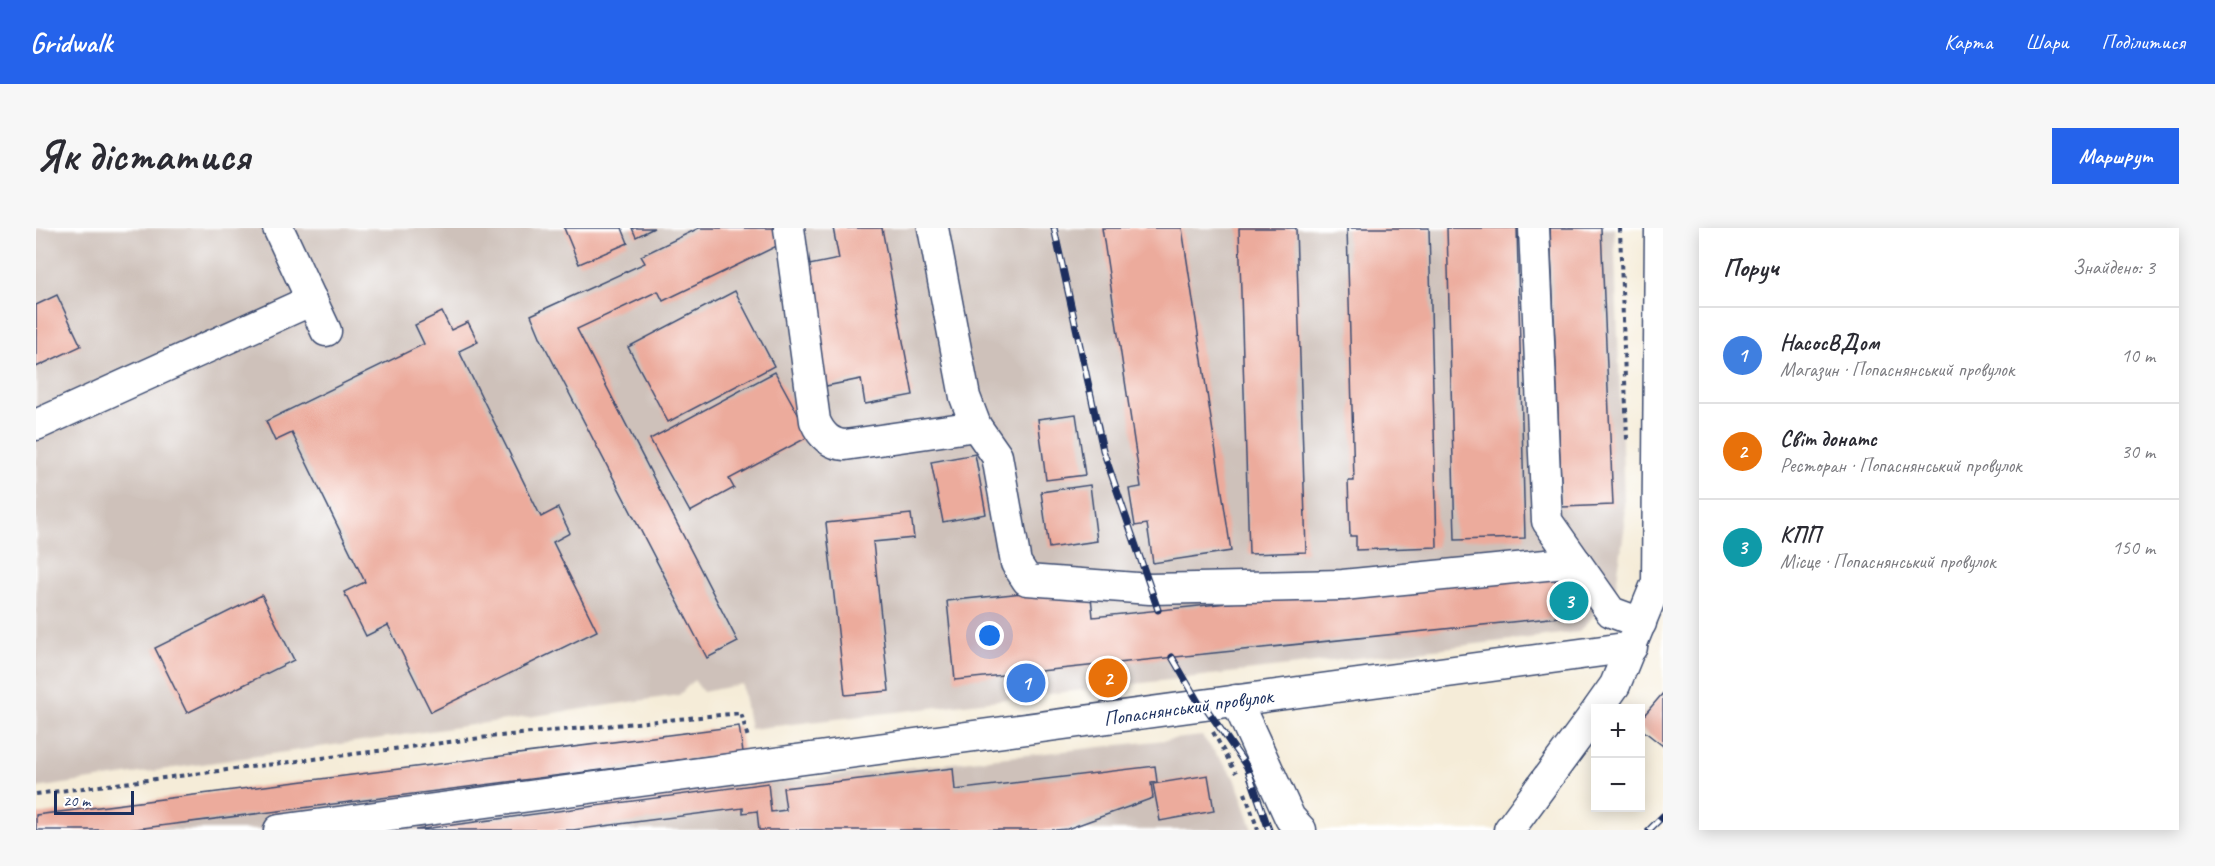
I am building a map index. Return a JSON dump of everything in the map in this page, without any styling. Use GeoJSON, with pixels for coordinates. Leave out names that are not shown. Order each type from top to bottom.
{"type":"FeatureCollection","features":[{"type":"Feature","properties":{"kind":"street"},"geometry":{"type":"LineString","coordinates":[[278,228],[326,331]]}},
{"type":"Feature","properties":{"kind":"street"},"geometry":{"type":"LineString","coordinates":[[789,228],[815,421],[820,431],[829,440],[845,445],[976,426]]}},
{"type":"Feature","properties":{"kind":"street"},"geometry":{"type":"LineString","coordinates":[[933,228],[965,398],[976,426],[997,456],[1016,563],[1027,580],[1150,588],[1343,585],[1576,562]]}},
{"type":"Feature","properties":{"kind":"street"},"geometry":{"type":"LineString","coordinates":[[1534,228],[1547,520],[1611,612],[1637,635]]}},
{"type":"Feature","properties":{"kind":"street"},"geometry":{"type":"LineString","coordinates":[[1601,704],[1615,685],[1657,582],[1660,541],[1660,228]]}},
{"type":"Feature","properties":{"kind":"street"},"geometry":{"type":"LineString","coordinates":[[36,425],[312,300]]}},
{"type":"Feature","properties":{"kind":"street","name":"Попаснянський провулок"},"geometry":{"type":"LineString","coordinates":[[279,830],[1236,700],[1637,635]]}},
{"type":"Feature","properties":{"kind":"street"},"geometry":{"type":"LineString","coordinates":[[1236,700],[1290,818],[1301,830]]}},
{"type":"Feature","properties":{"kind":"street"},"geometry":{"type":"LineString","coordinates":[[1509,830],[1591,718]]}},
{"type":"Feature","properties":{"kind":"path"},"geometry":{"type":"LineString","coordinates":[[1620,228],[1628,443]]}},
{"type":"Feature","properties":{"kind":"path"},"geometry":{"type":"LineString","coordinates":[[1192,706],[1211,728],[1237,775]]}},
{"type":"Feature","properties":{"kind":"path"},"geometry":{"type":"LineString","coordinates":[[36,794],[489,737],[741,712],[749,766]]}},
{"type":"Feature","properties":{"kind":"path"},"geometry":{"type":"LineString","coordinates":[[1242,785],[1258,830]]}},
{"type":"Feature","properties":{"kind":"shaded area"},"geometry":{"type":"Polygon","coordinates":[[[36,228],[1614,228],[1625,525],[1615,592],[1579,632],[750,729],[742,684],[703,692],[694,680],[679,695],[36,788],[36,228]]]}},
{"type":"Feature","properties":{"kind":"shaded area"},"geometry":{"type":"Polygon","coordinates":[[[739,726],[743,767],[741,786],[1202,736],[1235,778],[1253,830],[36,830],[36,815],[739,726]]]}},
{"type":"Feature","properties":{"kind":"building"},"geometry":{"type":"Polygon","coordinates":[[[564,228],[622,228],[628,243],[579,264],[564,228]]]}},
{"type":"Feature","properties":{"kind":"building"},"geometry":{"type":"Polygon","coordinates":[[[632,228],[654,228],[636,237],[632,228]]]}},
{"type":"Feature","properties":{"kind":"building"},"geometry":{"type":"Polygon","coordinates":[[[699,228],[773,228],[781,244],[663,301],[658,291],[577,329],[738,642],[707,658],[541,339],[531,315],[645,263],[641,256],[699,228]]]}},
{"type":"Feature","properties":{"kind":"building"},"geometry":{"type":"Polygon","coordinates":[[[833,228],[882,228],[913,395],[865,404],[861,379],[826,386],[804,266],[839,259],[833,228]]]}},
{"type":"Feature","properties":{"kind":"building"},"geometry":{"type":"Polygon","coordinates":[[[1102,228],[1182,228],[1231,551],[1153,563],[1147,524],[1135,526],[1129,489],[1141,487],[1102,228]]]}},
{"type":"Feature","properties":{"kind":"building"},"geometry":{"type":"Polygon","coordinates":[[[1239,228],[1296,228],[1306,552],[1249,554],[1239,228]]]}},
{"type":"Feature","properties":{"kind":"building"},"geometry":{"type":"Polygon","coordinates":[[[1347,228],[1429,228],[1437,547],[1356,550],[1356,536],[1350,536],[1348,481],[1354,481],[1347,228]]]}},
{"type":"Feature","properties":{"kind":"building"},"geometry":{"type":"Polygon","coordinates":[[[1447,228],[1517,228],[1525,538],[1455,540],[1447,228]]]}},
{"type":"Feature","properties":{"kind":"building"},"geometry":{"type":"Polygon","coordinates":[[[1550,228],[1601,228],[1613,505],[1562,507],[1550,228]]]}},
{"type":"Feature","properties":{"kind":"building"},"geometry":{"type":"Polygon","coordinates":[[[735,291],[774,366],[668,422],[628,347],[735,291]]]}},
{"type":"Feature","properties":{"kind":"building"},"geometry":{"type":"Polygon","coordinates":[[[57,295],[81,346],[36,367],[36,305],[57,295]]]}},
{"type":"Feature","properties":{"kind":"building"},"geometry":{"type":"Polygon","coordinates":[[[442,312],[451,330],[468,322],[478,342],[459,351],[541,517],[558,508],[570,533],[553,542],[597,631],[431,712],[388,625],[366,636],[344,592],[365,582],[292,433],[275,441],[266,421],[424,344],[415,325],[442,312]]]}},
{"type":"Feature","properties":{"kind":"building"},"geometry":{"type":"Polygon","coordinates":[[[775,372],[810,436],[729,479],[734,488],[690,512],[650,439],[775,372]]]}},
{"type":"Feature","properties":{"kind":"building"},"geometry":{"type":"Polygon","coordinates":[[[1076,414],[1085,475],[1046,480],[1038,419],[1076,414]]]}},
{"type":"Feature","properties":{"kind":"building"},"geometry":{"type":"Polygon","coordinates":[[[975,454],[986,514],[943,522],[931,462],[975,454]]]}},
{"type":"Feature","properties":{"kind":"building"},"geometry":{"type":"Polygon","coordinates":[[[1090,485],[1097,541],[1049,548],[1041,492],[1090,485]]]}},
{"type":"Feature","properties":{"kind":"building"},"geometry":{"type":"Polygon","coordinates":[[[911,514],[914,538],[873,542],[889,691],[845,695],[826,523],[911,514]]]}},
{"type":"Feature","properties":{"kind":"building"},"geometry":{"type":"Polygon","coordinates":[[[1554,569],[1559,617],[955,680],[947,601],[1090,586],[1093,617],[1554,569]]]}},
{"type":"Feature","properties":{"kind":"building"},"geometry":{"type":"Polygon","coordinates":[[[1577,585],[1581,615],[1560,618],[1557,587],[1577,585]]]}},
{"type":"Feature","properties":{"kind":"building"},"geometry":{"type":"Polygon","coordinates":[[[262,595],[294,660],[187,713],[155,648],[262,595]]]}},
{"type":"Feature","properties":{"kind":"building"},"geometry":{"type":"Polygon","coordinates":[[[1663,693],[1663,746],[1645,732],[1645,714],[1663,693]]]}},
{"type":"Feature","properties":{"kind":"building"},"geometry":{"type":"Polygon","coordinates":[[[739,726],[743,752],[128,830],[36,830],[36,815],[739,726]]]}},
{"type":"Feature","properties":{"kind":"building"},"geometry":{"type":"Polygon","coordinates":[[[1155,766],[1157,782],[1151,783],[1153,798],[1067,829],[1056,830],[759,830],[757,811],[743,813],[743,808],[573,830],[415,830],[768,783],[771,812],[786,810],[783,788],[953,768],[955,790],[1155,766]]]}},
{"type":"Feature","properties":{"kind":"building"},"geometry":{"type":"Polygon","coordinates":[[[1208,775],[1214,811],[1160,821],[1153,784],[1208,775]]]}},
{"type":"Feature","properties":{"kind":"railway"},"geometry":{"type":"LineString","coordinates":[[1054,228],[1103,450],[1158,610]]}},
{"type":"Feature","properties":{"kind":"railway"},"geometry":{"type":"LineString","coordinates":[[1172,657],[1200,705],[1206,708],[1247,767],[1269,830]]}},
{"type":"Feature","properties":{"kind":"railway"},"geometry":{"type":"LineString","coordinates":[[1649,830],[1663,816]]}},
{"type":"Feature","properties":{"kind":"place","name":"КПП"},"geometry":{"type":"Point","coordinates":[1569,601]}},
{"type":"Feature","properties":{"kind":"place","name":"Світ донатс"},"geometry":{"type":"Point","coordinates":[1108,678]}},
{"type":"Feature","properties":{"kind":"place","name":"НасосВДом"},"geometry":{"type":"Point","coordinates":[1026,683]}}]}
